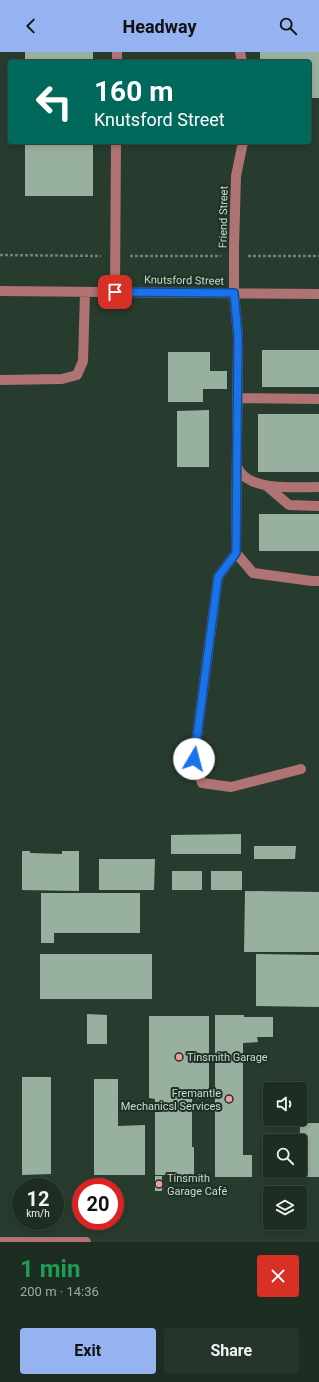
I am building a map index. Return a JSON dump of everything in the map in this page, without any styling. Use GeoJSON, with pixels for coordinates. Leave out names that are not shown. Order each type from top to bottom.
{"type":"FeatureCollection","features":[{"type":"Feature","properties":{"kind":"street"},"geometry":{"type":"LineString","coordinates":[[115,292],[116,144]]}},
{"type":"Feature","properties":{"kind":"street","name":"Friend Street"},"geometry":{"type":"LineString","coordinates":[[236,553],[238,336],[234,293],[234,256],[236,176],[243,144]]}},
{"type":"Feature","properties":{"kind":"street","name":"Knutsford Street"},"geometry":{"type":"LineString","coordinates":[[0,291],[319,294]]}},
{"type":"Feature","properties":{"kind":"street"},"geometry":{"type":"LineString","coordinates":[[0,380],[62,379],[78,375],[83,361],[85,292]]}},
{"type":"Feature","properties":{"kind":"street"},"geometry":{"type":"LineString","coordinates":[[237,398],[319,399]]}},
{"type":"Feature","properties":{"kind":"street"},"geometry":{"type":"LineString","coordinates":[[237,466],[243,475],[256,483],[268,487],[319,487]]}},
{"type":"Feature","properties":{"kind":"street"},"geometry":{"type":"LineString","coordinates":[[268,487],[289,505],[319,506]]}},
{"type":"Feature","properties":{"kind":"street"},"geometry":{"type":"LineString","coordinates":[[301,769],[231,788],[202,783],[194,759],[218,577],[236,553],[253,573],[319,581]]}},
{"type":"Feature","properties":{"kind":"street"},"geometry":{"type":"LineString","coordinates":[[0,1242],[86,1242]]}},
{"type":"Feature","properties":{"kind":"path"},"geometry":{"type":"LineString","coordinates":[[0,256],[319,256]]}},
{"type":"Feature","properties":{"kind":"building"},"geometry":{"type":"Polygon","coordinates":[[[25,52],[93,52],[93,60],[25,60],[25,52]]]}},
{"type":"Feature","properties":{"kind":"building"},"geometry":{"type":"Polygon","coordinates":[[[260,52],[319,52],[319,98],[311,98],[311,60],[260,60],[260,52]]]}},
{"type":"Feature","properties":{"kind":"building"},"geometry":{"type":"Polygon","coordinates":[[[25,144],[93,144],[93,196],[25,196],[25,144]]]}},
{"type":"Feature","properties":{"kind":"building"},"geometry":{"type":"Polygon","coordinates":[[[262,350],[319,350],[319,387],[262,387],[262,350]]]}},
{"type":"Feature","properties":{"kind":"building"},"geometry":{"type":"Polygon","coordinates":[[[168,352],[210,352],[210,371],[227,371],[227,389],[203,389],[203,402],[168,402],[168,352]]]}},
{"type":"Feature","properties":{"kind":"building"},"geometry":{"type":"Polygon","coordinates":[[[209,410],[209,467],[177,467],[177,411],[209,410]]]}},
{"type":"Feature","properties":{"kind":"building"},"geometry":{"type":"Polygon","coordinates":[[[258,414],[319,414],[319,472],[258,472],[258,414]]]}},
{"type":"Feature","properties":{"kind":"building"},"geometry":{"type":"Polygon","coordinates":[[[259,514],[319,514],[319,551],[259,551],[259,514]]]}},
{"type":"Feature","properties":{"kind":"building"},"geometry":{"type":"Polygon","coordinates":[[[241,834],[241,854],[171,854],[171,835],[241,834]]]}},
{"type":"Feature","properties":{"kind":"building"},"geometry":{"type":"Polygon","coordinates":[[[254,846],[296,846],[295,859],[254,859],[254,846]]]}},
{"type":"Feature","properties":{"kind":"building"},"geometry":{"type":"Polygon","coordinates":[[[22,851],[30,851],[30,853],[62,854],[62,851],[79,851],[79,891],[22,890],[22,851]]]}},
{"type":"Feature","properties":{"kind":"building"},"geometry":{"type":"Polygon","coordinates":[[[99,859],[155,859],[154,890],[99,890],[99,859]]]}},
{"type":"Feature","properties":{"kind":"building"},"geometry":{"type":"Polygon","coordinates":[[[172,871],[202,871],[202,890],[172,890],[172,871]]]}},
{"type":"Feature","properties":{"kind":"building"},"geometry":{"type":"Polygon","coordinates":[[[211,871],[242,871],[242,890],[211,890],[211,871]]]}},
{"type":"Feature","properties":{"kind":"building"},"geometry":{"type":"Polygon","coordinates":[[[245,891],[319,892],[319,952],[244,952],[245,891]]]}},
{"type":"Feature","properties":{"kind":"building"},"geometry":{"type":"Polygon","coordinates":[[[41,893],[140,893],[140,933],[54,933],[54,943],[41,943],[41,893]]]}},
{"type":"Feature","properties":{"kind":"building"},"geometry":{"type":"Polygon","coordinates":[[[40,954],[152,954],[152,999],[40,999],[40,954]]]}},
{"type":"Feature","properties":{"kind":"building"},"geometry":{"type":"Polygon","coordinates":[[[256,954],[319,955],[319,1007],[256,1006],[256,954]]]}},
{"type":"Feature","properties":{"kind":"building"},"geometry":{"type":"Polygon","coordinates":[[[87,1014],[107,1015],[107,1044],[87,1044],[87,1014]]]}},
{"type":"Feature","properties":{"kind":"building","name":"Fremantle Mechanicsl Services"},"geometry":{"type":"Polygon","coordinates":[[[215,1015],[273,1017],[273,1037],[257,1037],[258,1042],[243,1043],[243,1155],[252,1155],[252,1177],[215,1177],[215,1015]]]}},
{"type":"Feature","properties":{"kind":"building","name":"Tinsmith Garage"},"geometry":{"type":"Polygon","coordinates":[[[149,1016],[209,1016],[209,1099],[192,1099],[192,1147],[194,1147],[194,1175],[155,1175],[155,1099],[149,1098],[149,1016]]]}},
{"type":"Feature","properties":{"kind":"building"},"geometry":{"type":"Polygon","coordinates":[[[22,1077],[51,1077],[51,1174],[22,1175],[22,1077]]]}},
{"type":"Feature","properties":{"kind":"building"},"geometry":{"type":"Polygon","coordinates":[[[94,1079],[118,1079],[118,1126],[145,1125],[145,1175],[94,1175],[94,1079]]]}},
{"type":"Feature","properties":{"kind":"building"},"geometry":{"type":"Polygon","coordinates":[[[307,1123],[319,1123],[319,1177],[307,1177],[307,1134],[300,1134],[300,1126],[307,1126],[307,1123]]]}},
{"type":"Feature","properties":{"kind":"building","name":"Tinsmith Garage Café"},"geometry":{"type":"Polygon","coordinates":[[[155,1176],[162,1176],[162,1191],[155,1191],[155,1176]]]}},
{"type":"Feature","properties":{"kind":"place","name":"Tinsmith Garage"},"geometry":{"type":"Point","coordinates":[179,1057]}},
{"type":"Feature","properties":{"kind":"place","name":"Fremantle Mechanicsl Services"},"geometry":{"type":"Point","coordinates":[229,1099]}},
{"type":"Feature","properties":{"kind":"place","name":"Tinsmith Garage Café"},"geometry":{"type":"Point","coordinates":[159,1184]}},
{"type":"Feature","properties":{"kind":"route"},"geometry":{"type":"LineString","coordinates":[[115,292],[234,293],[238,336],[236,553],[218,577],[194,759]]}}]}
